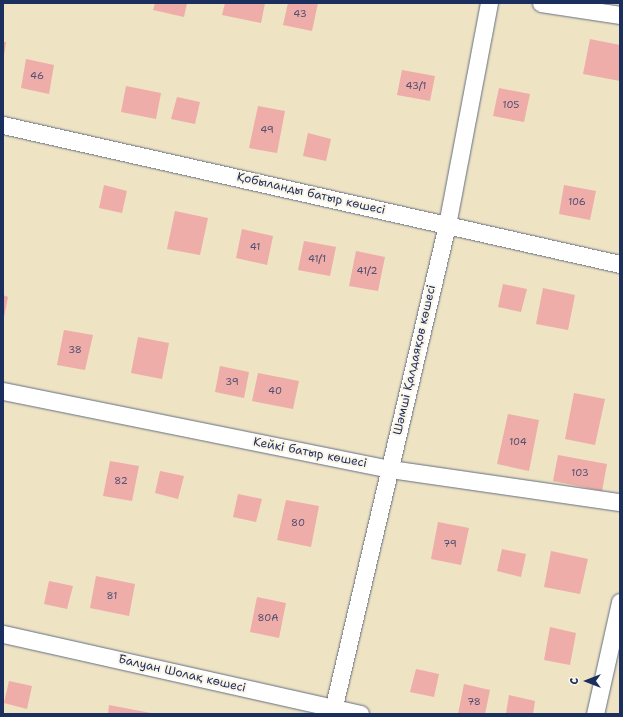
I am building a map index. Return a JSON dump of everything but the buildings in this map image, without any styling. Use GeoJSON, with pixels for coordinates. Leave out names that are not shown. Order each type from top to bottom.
{"type":"FeatureCollection","features":[{"type":"Feature","properties":{"kind":"street","name":"Шәмші Қалдаяқов көшесі"},"geometry":{"type":"LineString","coordinates":[[333,711],[447,225],[488,3]]}},
{"type":"Feature","properties":{"kind":"street"},"geometry":{"type":"LineString","coordinates":[[542,3],[620,16]]}},
{"type":"Feature","properties":{"kind":"street","name":"Қобыланды батыр көшесі"},"geometry":{"type":"LineString","coordinates":[[3,125],[620,264]]}},
{"type":"Feature","properties":{"kind":"street","name":"Кейкі батыр көшесі"},"geometry":{"type":"LineString","coordinates":[[3,391],[390,469],[620,502]]}},
{"type":"Feature","properties":{"kind":"street"},"geometry":{"type":"LineString","coordinates":[[595,714],[620,602]]}},
{"type":"Feature","properties":{"kind":"street","name":"Балуан Шолақ көшесі"},"geometry":{"type":"LineString","coordinates":[[3,634],[333,711],[360,714]]}}]}
